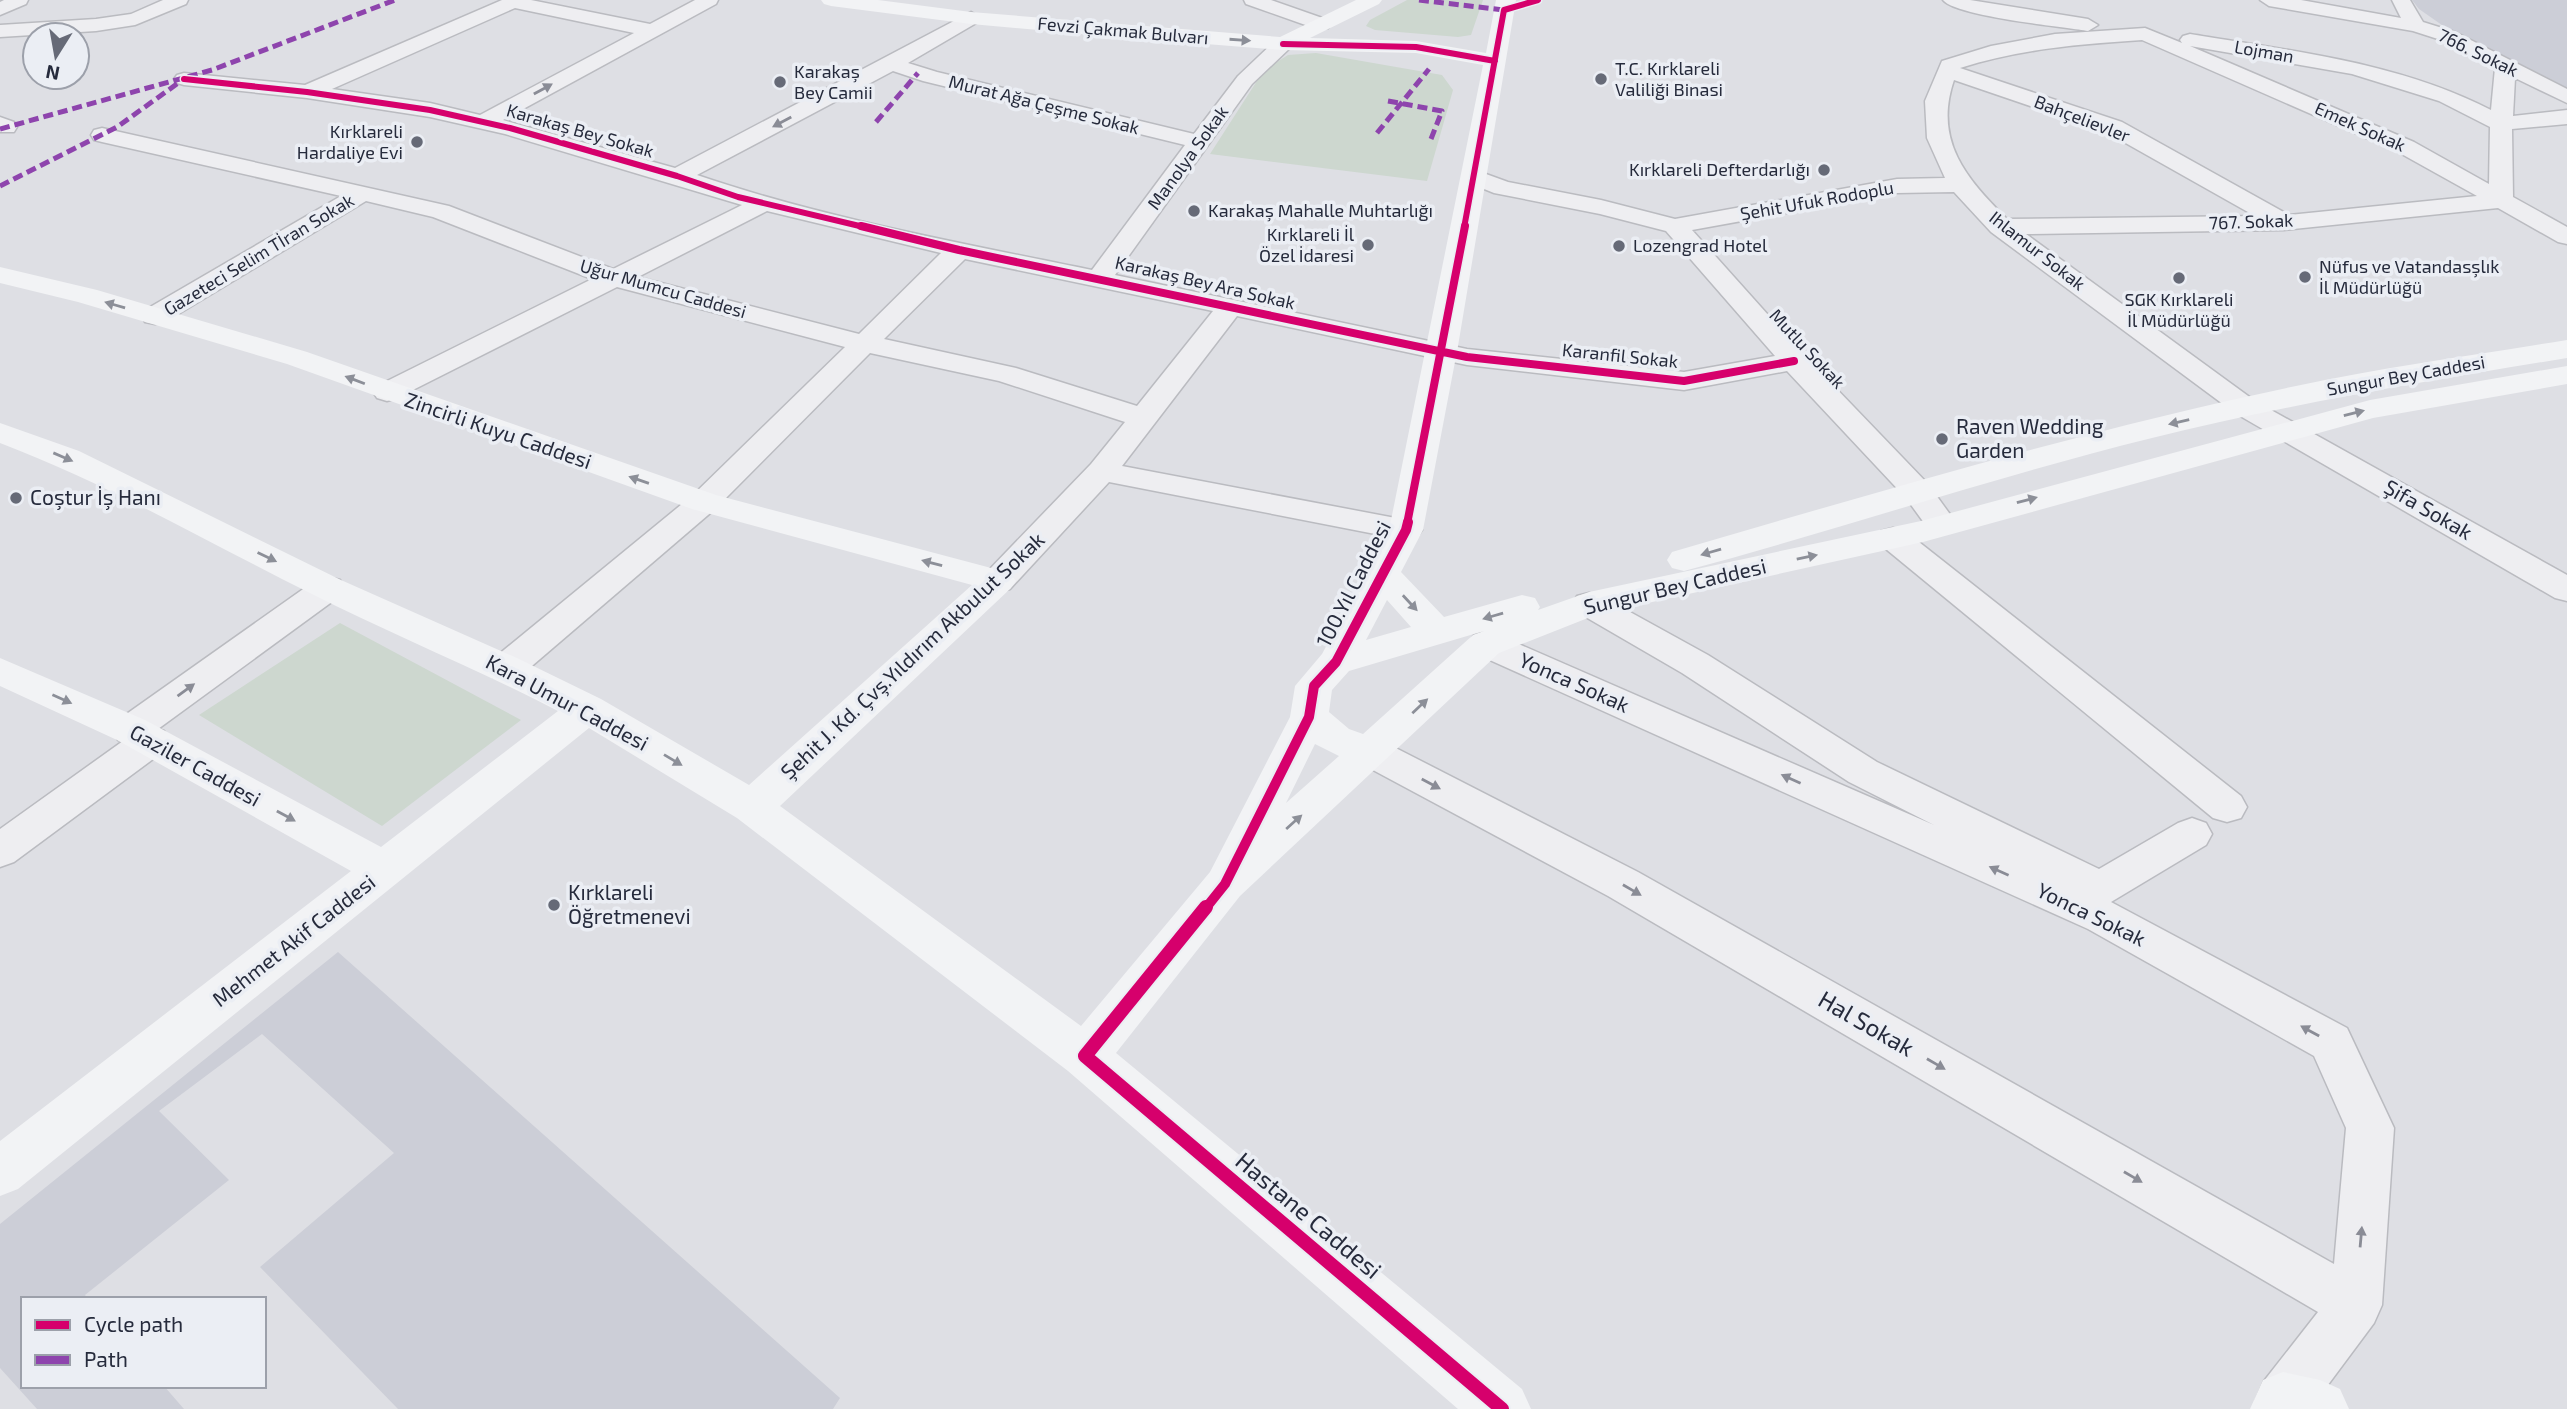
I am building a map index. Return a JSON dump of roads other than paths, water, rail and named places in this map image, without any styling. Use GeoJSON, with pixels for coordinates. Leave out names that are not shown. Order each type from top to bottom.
{"type":"FeatureCollection","features":[{"type":"Feature","properties":{"kind":"street"},"geometry":{"type":"LineString","coordinates":[[0,9],[19,0]]}},
{"type":"Feature","properties":{"kind":"street"},"geometry":{"type":"LineString","coordinates":[[0,31],[96,25],[135,19],[179,0]]}},
{"type":"Feature","properties":{"kind":"street"},"geometry":{"type":"LineString","coordinates":[[548,9],[568,0]]}},
{"type":"Feature","properties":{"kind":"street"},"geometry":{"type":"LineString","coordinates":[[483,122],[709,0]]}},
{"type":"Feature","properties":{"kind":"street","name":"Fevzi Çakmak Bulvarı"},"geometry":{"type":"LineString","coordinates":[[837,0],[971,18],[1283,44],[1416,47]]}},
{"type":"Feature","properties":{"kind":"street"},"geometry":{"type":"LineString","coordinates":[[1253,0],[1321,24]]}},
{"type":"Feature","properties":{"kind":"street","name":"100.Yıl Caddesi"},"geometry":{"type":"LineString","coordinates":[[1225,884],[1309,717],[1314,686],[1336,662],[1406,530],[1428,349],[1475,177],[1506,0]]}},
{"type":"Feature","properties":{"kind":"street"},"geometry":{"type":"LineString","coordinates":[[1960,3],[2003,0]]}},
{"type":"Feature","properties":{"kind":"street"},"geometry":{"type":"LineString","coordinates":[[2269,0],[2416,26]]}},
{"type":"Feature","properties":{"kind":"street","name":"766. Sokak"},"geometry":{"type":"LineString","coordinates":[[2401,0],[2416,26],[2448,36],[2567,97]]}},
{"type":"Feature","properties":{"kind":"street"},"geometry":{"type":"LineString","coordinates":[[307,92],[513,2],[650,30]]}},
{"type":"Feature","properties":{"kind":"street","name":"Lojman"},"geometry":{"type":"LineString","coordinates":[[1960,3],[2355,68],[2446,96],[2501,124]]}},
{"type":"Feature","properties":{"kind":"street"},"geometry":{"type":"LineString","coordinates":[[1283,44],[1365,4]]}},
{"type":"Feature","properties":{"kind":"street","name":"Fevzi Çakmak Bulvarı"},"geometry":{"type":"LineString","coordinates":[[1365,4],[1352,23],[1357,29],[1416,47],[1495,61]]}},
{"type":"Feature","properties":{"kind":"street"},"geometry":{"type":"LineString","coordinates":[[677,176],[891,64],[971,18]]}},
{"type":"Feature","properties":{"kind":"street"},"geometry":{"type":"LineString","coordinates":[[1947,71],[1949,65],[1992,52],[2055,40],[2146,34]]}},
{"type":"Feature","properties":{"kind":"street","name":"Emek Sokak"},"geometry":{"type":"LineString","coordinates":[[2146,34],[2406,147],[2567,237]]}},
{"type":"Feature","properties":{"kind":"street","name":"Manolya Sokak"},"geometry":{"type":"LineString","coordinates":[[1100,277],[1245,80],[1283,44]]}},
{"type":"Feature","properties":{"kind":"street","name":"Murat Ağa Çeşme Sokak"},"geometry":{"type":"LineString","coordinates":[[891,64],[930,77],[1199,142]]}},
{"type":"Feature","properties":{"kind":"street"},"geometry":{"type":"LineString","coordinates":[[2501,201],[2501,124],[2505,66]]}},
{"type":"Feature","properties":{"kind":"street","name":"Ihlamur Sokak"},"geometry":{"type":"LineString","coordinates":[[1947,71],[1936,101],[1938,138],[1960,185],[2000,227],[2245,407]]}},
{"type":"Feature","properties":{"kind":"street","name":"Bahçelievler"},"geometry":{"type":"LineString","coordinates":[[1947,71],[2114,127],[2284,222]]}},
{"type":"Feature","properties":{"kind":"street","name":"Karakaş Bey Sokak"},"geometry":{"type":"LineString","coordinates":[[184,79],[307,92],[430,110],[483,122],[765,203],[959,250]]}},
{"type":"Feature","properties":{"kind":"street"},"geometry":{"type":"LineString","coordinates":[[2501,124],[2567,117]]}},
{"type":"Feature","properties":{"kind":"street","name":"Uğur Mumcu Caddesi"},"geometry":{"type":"LineString","coordinates":[[102,135],[440,212],[612,278],[862,343],[1006,374],[1144,418]]}},
{"type":"Feature","properties":{"kind":"street"},"geometry":{"type":"LineString","coordinates":[[1475,177],[1502,188],[1601,207],[1675,226]]}},
{"type":"Feature","properties":{"kind":"street","name":"Şehit Ufuk Rodoplu"},"geometry":{"type":"LineString","coordinates":[[1675,226],[1897,186],[1960,185]]}},
{"type":"Feature","properties":{"kind":"street","name":"Gazeteci Selim Tİran Sokak"},"geometry":{"type":"LineString","coordinates":[[155,316],[363,193]]}},
{"type":"Feature","properties":{"kind":"street","name":"767. Sokak"},"geometry":{"type":"LineString","coordinates":[[2000,227],[2284,222],[2501,201]]}},
{"type":"Feature","properties":{"kind":"street"},"geometry":{"type":"LineString","coordinates":[[387,392],[765,203]]}},
{"type":"Feature","properties":{"kind":"street","name":"Mutlu Sokak"},"geometry":{"type":"LineString","coordinates":[[1675,226],[1794,361],[1917,491]]}},
{"type":"Feature","properties":{"kind":"street"},"geometry":{"type":"LineString","coordinates":[[506,668],[704,502],[959,250]]}},
{"type":"Feature","properties":{"kind":"street","name":"Karakaş Bey Ara Sokak"},"geometry":{"type":"LineString","coordinates":[[959,250],[1100,277],[1428,349]]}},
{"type":"Feature","properties":{"kind":"street","name":"Zincirli Kuyu Caddesi"},"geometry":{"type":"LineString","coordinates":[[0,275],[155,316],[297,358],[704,502],[998,581]]}},
{"type":"Feature","properties":{"kind":"street","name":"Şehit J. Kd. Çvş.Yıldırım Akbulut Sokak"},"geometry":{"type":"LineString","coordinates":[[752,807],[998,581],[1102,471],[1230,307]]}},
{"type":"Feature","properties":{"kind":"street","name":"Karanfil Sokak"},"geometry":{"type":"LineString","coordinates":[[1428,349],[1684,381],[1794,361]]}},
{"type":"Feature","properties":{"kind":"street","name":"Sungur Bey Caddesi"},"geometry":{"type":"LineString","coordinates":[[1336,662],[1917,491],[2245,407],[2298,394],[2567,349]]}},
{"type":"Feature","properties":{"kind":"street","name":"Sungur Bey Caddesi"},"geometry":{"type":"LineString","coordinates":[[1371,752],[1486,645],[1590,604],[1893,538],[2370,409],[2567,375]]}},
{"type":"Feature","properties":{"kind":"street"},"geometry":{"type":"LineString","coordinates":[[2245,407],[2288,430]]}},
{"type":"Feature","properties":{"kind":"street","name":"Şifa Sokak"},"geometry":{"type":"LineString","coordinates":[[2288,430],[2567,590]]}},
{"type":"Feature","properties":{"kind":"street","name":"Kara Umur Caddesi"},"geometry":{"type":"LineString","coordinates":[[0,432],[68,458],[328,588],[506,668],[587,709],[752,807],[1085,1056]]}},
{"type":"Feature","properties":{"kind":"street"},"geometry":{"type":"LineString","coordinates":[[1102,471],[1406,530]]}},
{"type":"Feature","properties":{"kind":"street"},"geometry":{"type":"LineString","coordinates":[[1917,491],[1941,524]]}},
{"type":"Feature","properties":{"kind":"street"},"geometry":{"type":"LineString","coordinates":[[1893,538],[2227,807]]}},
{"type":"Feature","properties":{"kind":"street","name":"100.Yıl Caddesi"},"geometry":{"type":"LineString","coordinates":[[1383,574],[1437,632]]}},
{"type":"Feature","properties":{"kind":"street"},"geometry":{"type":"LineString","coordinates":[[0,851],[328,588]]}},
{"type":"Feature","properties":{"kind":"street"},"geometry":{"type":"LineString","coordinates":[[1590,604],[1695,664],[1864,772],[2100,889],[2192,834]]}},
{"type":"Feature","properties":{"kind":"street","name":"Yonca Sokak"},"geometry":{"type":"LineString","coordinates":[[1486,645],[2102,917],[2332,1042],[2370,1128],[2356,1305]]}},
{"type":"Feature","properties":{"kind":"street","name":"Gaziler Caddesi"},"geometry":{"type":"LineString","coordinates":[[0,671],[141,736],[386,870]]}},
{"type":"Feature","properties":{"kind":"street","name":"Mehmet Akif Caddesi"},"geometry":{"type":"LineString","coordinates":[[0,1172],[587,709]]}},
{"type":"Feature","properties":{"kind":"street"},"geometry":{"type":"LineString","coordinates":[[1309,717],[1335,739],[1371,752]]}},
{"type":"Feature","properties":{"kind":"street","name":"100.Yıl Caddesi"},"geometry":{"type":"LineString","coordinates":[[1085,1056],[1225,884],[1371,752]]}},
{"type":"Feature","properties":{"kind":"street","name":"Hal Sokak"},"geometry":{"type":"LineString","coordinates":[[1371,752],[1623,884],[2356,1305]]}},
{"type":"Feature","properties":{"kind":"street","name":"Hastane Caddesi"},"geometry":{"type":"LineString","coordinates":[[1085,1056],[1502,1409]]}},
{"type":"Feature","properties":{"kind":"street"},"geometry":{"type":"LineString","coordinates":[[2294,1406],[2356,1305]]}},
{"type":"Feature","properties":{"kind":"place","name":"T.C. Kırklareli Valiliği Binasi"},"geometry":{"type":"Point","coordinates":[1601,79]}},
{"type":"Feature","properties":{"kind":"place","name":"Karakaş Bey Camii"},"geometry":{"type":"Point","coordinates":[780,82]}},
{"type":"Feature","properties":{"kind":"place","name":"Kırklareli Hardaliye Evi"},"geometry":{"type":"Point","coordinates":[417,142]}},
{"type":"Feature","properties":{"kind":"place","name":"Kırklareli Defterdarlığı"},"geometry":{"type":"Point","coordinates":[1824,170]}},
{"type":"Feature","properties":{"kind":"place","name":"Karakaş Mahalle Muhtarlığı"},"geometry":{"type":"Point","coordinates":[1194,211]}},
{"type":"Feature","properties":{"kind":"place","name":"Kırklareli İl Özel İdaresi"},"geometry":{"type":"Point","coordinates":[1368,245]}},
{"type":"Feature","properties":{"kind":"place","name":"Lozengrad Hotel"},"geometry":{"type":"Point","coordinates":[1619,246]}},
{"type":"Feature","properties":{"kind":"place","name":"Nüfus ve Vatandasşlık İl Müdürlüğü"},"geometry":{"type":"Point","coordinates":[2305,277]}},
{"type":"Feature","properties":{"kind":"place","name":"SGK Kırklareli İl Müdürlüğü"},"geometry":{"type":"Point","coordinates":[2179,278]}},
{"type":"Feature","properties":{"kind":"place","name":"Raven Wedding Garden"},"geometry":{"type":"Point","coordinates":[1942,439]}},
{"type":"Feature","properties":{"kind":"place","name":"Coştur İş Hanı"},"geometry":{"type":"Point","coordinates":[16,498]}},
{"type":"Feature","properties":{"kind":"place","name":"Kırklareli Öğretmenevi"},"geometry":{"type":"Point","coordinates":[554,905]}}]}
